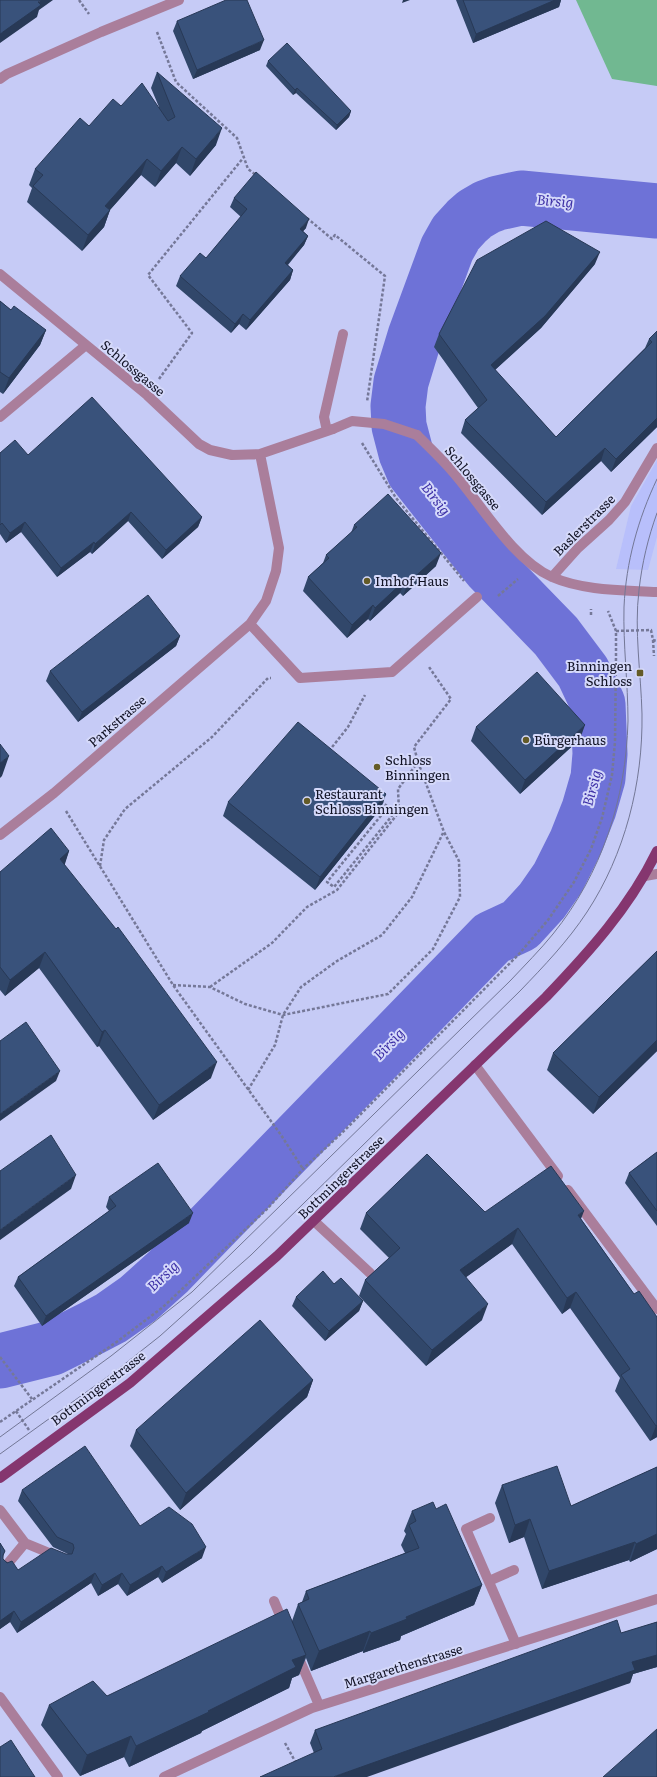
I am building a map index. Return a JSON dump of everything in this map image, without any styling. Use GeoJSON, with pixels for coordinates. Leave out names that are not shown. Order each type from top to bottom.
{"type":"FeatureCollection","features":[{"type":"Feature","properties":{"kind":"main road","name":"Bottmingerstrasse"},"geometry":{"type":"LineString","coordinates":[[0,1478],[130,1384],[277,1256],[314,1221],[581,960],[609,927],[645,876],[657,851]]}},
{"type":"Feature","properties":{"kind":"street"},"geometry":{"type":"LineString","coordinates":[[0,79],[7,74],[94,35],[179,0]]}},
{"type":"Feature","properties":{"kind":"street","name":"Schlossgasse"},"geometry":{"type":"LineString","coordinates":[[0,274],[147,395],[199,444],[210,450],[232,455],[260,454],[352,421],[384,424],[417,435],[452,471],[518,553],[533,566],[552,577],[570,583],[657,592]]}},
{"type":"Feature","properties":{"kind":"street"},"geometry":{"type":"LineString","coordinates":[[330,430],[324,417],[343,334]]}},
{"type":"Feature","properties":{"kind":"street"},"geometry":{"type":"LineString","coordinates":[[0,417],[86,344]]}},
{"type":"Feature","properties":{"kind":"street","name":"Baslerstrasse"},"geometry":{"type":"LineString","coordinates":[[552,577],[578,548],[609,520],[625,502],[657,448]]}},
{"type":"Feature","properties":{"kind":"street"},"geometry":{"type":"LineString","coordinates":[[260,454],[279,548],[276,571],[266,601],[250,624],[300,678],[392,672],[477,597]]}},
{"type":"Feature","properties":{"kind":"street","name":"Parkstrasse"},"geometry":{"type":"LineString","coordinates":[[0,835],[54,793],[250,624]]}},
{"type":"Feature","properties":{"kind":"street"},"geometry":{"type":"LineString","coordinates":[[645,876],[657,874]]}},
{"type":"Feature","properties":{"kind":"street"},"geometry":{"type":"LineString","coordinates":[[475,1065],[657,1309]]}},
{"type":"Feature","properties":{"kind":"street"},"geometry":{"type":"LineString","coordinates":[[314,1221],[370,1273]]}},
{"type":"Feature","properties":{"kind":"street"},"geometry":{"type":"LineString","coordinates":[[0,1510],[25,1543],[64,1559]]}},
{"type":"Feature","properties":{"kind":"street"},"geometry":{"type":"LineString","coordinates":[[490,1518],[466,1529],[516,1644]]}},
{"type":"Feature","properties":{"kind":"street"},"geometry":{"type":"LineString","coordinates":[[5,1568],[25,1543]]}},
{"type":"Feature","properties":{"kind":"street"},"geometry":{"type":"LineString","coordinates":[[488,1581],[514,1570]]}},
{"type":"Feature","properties":{"kind":"street","name":"Margarethenstrasse"},"geometry":{"type":"LineString","coordinates":[[164,1777],[319,1706],[657,1600]]}},
{"type":"Feature","properties":{"kind":"street"},"geometry":{"type":"LineString","coordinates":[[274,1601],[319,1706]]}},
{"type":"Feature","properties":{"kind":"street"},"geometry":{"type":"LineString","coordinates":[[0,1697],[58,1777]]}},
{"type":"Feature","properties":{"kind":"path"},"geometry":{"type":"LineString","coordinates":[[150,13],[176,82],[237,138],[248,168],[260,178]]}},
{"type":"Feature","properties":{"kind":"path"},"geometry":{"type":"LineString","coordinates":[[147,395],[192,333],[148,275],[244,157]]}},
{"type":"Feature","properties":{"kind":"path"},"geometry":{"type":"LineString","coordinates":[[302,214],[332,238],[335,234],[385,276],[367,406]]}},
{"type":"Feature","properties":{"kind":"path"},"geometry":{"type":"LineString","coordinates":[[362,436],[361,444],[396,498],[477,597]]}},
{"type":"Feature","properties":{"kind":"path"},"geometry":{"type":"LineString","coordinates":[[493,601],[520,577]]}},
{"type":"Feature","properties":{"kind":"path"},"geometry":{"type":"LineString","coordinates":[[0,1422],[118,1341],[163,1307],[267,1209],[303,1169],[345,1130],[519,954],[548,920],[574,882],[591,849],[600,824],[612,775],[616,735],[616,631],[608,611],[607,588]]}},
{"type":"Feature","properties":{"kind":"path"},"geometry":{"type":"LineString","coordinates":[[616,631],[651,630],[654,656]]}},
{"type":"Feature","properties":{"kind":"path"},"geometry":{"type":"LineString","coordinates":[[173,985],[210,987],[245,1004],[283,1015],[388,994],[433,949],[460,897],[459,860],[444,832],[418,762],[414,747],[451,699],[417,650]]}},
{"type":"Feature","properties":{"kind":"path"},"geometry":{"type":"LineString","coordinates":[[100,866],[104,840],[125,809],[212,737],[268,678],[300,678]]}},
{"type":"Feature","properties":{"kind":"path"},"geometry":{"type":"LineString","coordinates":[[326,756],[348,727]]}},
{"type":"Feature","properties":{"kind":"path"},"geometry":{"type":"LineString","coordinates":[[210,987],[272,943],[307,907],[337,890],[399,812],[398,789],[418,762]]}},
{"type":"Feature","properties":{"kind":"path"},"geometry":{"type":"LineString","coordinates":[[54,793],[173,985],[303,1169]]}},
{"type":"Feature","properties":{"kind":"path"},"geometry":{"type":"LineString","coordinates":[[377,798],[388,807],[327,882],[334,887],[395,812],[399,812]]}},
{"type":"Feature","properties":{"kind":"path"},"geometry":{"type":"LineString","coordinates":[[248,1090],[275,1045],[283,1015],[301,987],[337,961],[382,935],[412,897],[444,832]]}},
{"type":"Feature","properties":{"kind":"path"},"geometry":{"type":"LineString","coordinates":[[0,1357],[32,1399]]}},
{"type":"Feature","properties":{"kind":"path"},"geometry":{"type":"LineString","coordinates":[[275,1725],[296,1764]]}},
{"type":"Feature","properties":{"kind":"shaded area"},"geometry":{"type":"Polygon","coordinates":[[[657,460],[657,537],[648,570],[616,569],[631,506],[657,460]]]}},
{"type":"Feature","properties":{"kind":"green space"},"geometry":{"type":"Polygon","coordinates":[[[576,0],[657,0],[657,86],[612,79],[576,0]]]}},
{"type":"Feature","properties":{"kind":"building"},"geometry":{"type":"Polygon","coordinates":[[[0,0],[41,0],[38,2],[41,5],[0,34],[0,0]]]}},
{"type":"Feature","properties":{"kind":"building"},"geometry":{"type":"Polygon","coordinates":[[[226,0],[247,0],[264,40],[197,70],[177,21],[226,0]]]}},
{"type":"Feature","properties":{"kind":"building"},"geometry":{"type":"Polygon","coordinates":[[[463,0],[555,0],[476,34],[463,0]]]}},
{"type":"Feature","properties":{"kind":"building"},"geometry":{"type":"Polygon","coordinates":[[[287,43],[351,111],[337,125],[297,88],[295,90],[268,61],[287,43]]]}},
{"type":"Feature","properties":{"kind":"building"},"geometry":{"type":"Polygon","coordinates":[[[157,72],[222,128],[196,159],[182,147],[161,171],[147,159],[105,206],[110,210],[88,235],[33,186],[43,175],[35,169],[80,118],[89,126],[113,99],[121,106],[142,83],[168,121],[175,117],[157,72]]]}},
{"type":"Feature","properties":{"kind":"building"},"geometry":{"type":"Polygon","coordinates":[[[256,172],[309,219],[300,229],[308,236],[285,263],[293,270],[250,320],[243,314],[235,324],[180,276],[200,253],[206,258],[247,209],[234,198],[256,172]]]}},
{"type":"Feature","properties":{"kind":"building"},"geometry":{"type":"Polygon","coordinates":[[[546,221],[600,252],[545,316],[491,365],[556,437],[652,342],[649,339],[657,331],[657,418],[616,459],[605,448],[546,502],[465,420],[487,400],[439,334],[477,260],[546,221]]]}},
{"type":"Feature","properties":{"kind":"building"},"geometry":{"type":"Polygon","coordinates":[[[0,301],[11,310],[14,306],[46,330],[9,378],[0,372],[0,301]]]}},
{"type":"Feature","properties":{"kind":"building"},"geometry":{"type":"Polygon","coordinates":[[[92,397],[202,517],[166,550],[131,512],[95,544],[94,542],[61,568],[25,522],[10,533],[2,523],[0,525],[0,453],[15,440],[28,455],[92,397]]]}},
{"type":"Feature","properties":{"kind":"building","name":"Imhof Haus"},"geometry":{"type":"Polygon","coordinates":[[[388,494],[441,553],[408,583],[405,580],[375,608],[373,605],[352,625],[308,577],[329,558],[326,555],[357,527],[354,525],[388,494]]]}},
{"type":"Feature","properties":{"kind":"building"},"geometry":{"type":"Polygon","coordinates":[[[148,595],[180,636],[82,712],[50,671],[148,595]]]}},
{"type":"Feature","properties":{"kind":"building","name":"Bürgerhaus"},"geometry":{"type":"Polygon","coordinates":[[[537,672],[585,725],[525,780],[476,727],[537,672]]]}},
{"type":"Feature","properties":{"kind":"building"},"geometry":{"type":"Polygon","coordinates":[[[298,722],[386,794],[320,877],[228,802],[298,722]]]}},
{"type":"Feature","properties":{"kind":"building"},"geometry":{"type":"Polygon","coordinates":[[[0,744],[9,756],[0,763],[0,744]]]}},
{"type":"Feature","properties":{"kind":"building"},"geometry":{"type":"Polygon","coordinates":[[[51,828],[69,851],[60,859],[116,929],[118,927],[217,1062],[159,1105],[105,1030],[102,1032],[45,952],[10,980],[0,967],[0,872],[51,828]]]}},
{"type":"Feature","properties":{"kind":"building"},"geometry":{"type":"Polygon","coordinates":[[[657,951],[657,1040],[599,1097],[553,1053],[657,951]]]}},
{"type":"Feature","properties":{"kind":"building"},"geometry":{"type":"Polygon","coordinates":[[[26,1022],[60,1071],[0,1114],[0,1041],[26,1022]]]}},
{"type":"Feature","properties":{"kind":"building"},"geometry":{"type":"Polygon","coordinates":[[[51,1135],[76,1175],[0,1230],[0,1171],[51,1135]]]}},
{"type":"Feature","properties":{"kind":"building"},"geometry":{"type":"Polygon","coordinates":[[[657,1152],[657,1211],[629,1173],[657,1152]]]}},
{"type":"Feature","properties":{"kind":"building"},"geometry":{"type":"Polygon","coordinates":[[[427,1154],[485,1212],[551,1166],[584,1211],[578,1215],[634,1294],[639,1291],[657,1317],[656,1426],[621,1375],[630,1369],[576,1292],[567,1298],[518,1228],[460,1270],[488,1304],[432,1350],[365,1280],[400,1248],[366,1213],[427,1154]]]}},
{"type":"Feature","properties":{"kind":"building"},"geometry":{"type":"Polygon","coordinates":[[[158,1163],[193,1213],[46,1316],[18,1277],[116,1206],[109,1197],[158,1163]]]}},
{"type":"Feature","properties":{"kind":"building"},"geometry":{"type":"Polygon","coordinates":[[[323,1271],[334,1284],[341,1278],[363,1301],[329,1331],[296,1297],[323,1271]]]}},
{"type":"Feature","properties":{"kind":"building"},"geometry":{"type":"Polygon","coordinates":[[[260,1320],[313,1380],[186,1493],[136,1430],[260,1320]]]}},
{"type":"Feature","properties":{"kind":"building"},"geometry":{"type":"Polygon","coordinates":[[[85,1446],[140,1526],[169,1507],[192,1524],[206,1547],[166,1572],[162,1566],[130,1585],[122,1573],[102,1585],[95,1573],[21,1622],[14,1611],[0,1621],[0,1543],[5,1551],[3,1559],[7,1563],[12,1561],[18,1570],[51,1548],[66,1554],[72,1554],[74,1548],[73,1544],[57,1537],[22,1490],[85,1446]]]}},
{"type":"Feature","properties":{"kind":"building"},"geometry":{"type":"Polygon","coordinates":[[[557,1466],[571,1506],[657,1467],[657,1534],[636,1544],[635,1542],[549,1571],[530,1519],[515,1525],[502,1485],[557,1466]]]}},
{"type":"Feature","properties":{"kind":"building"},"geometry":{"type":"Polygon","coordinates":[[[433,1502],[436,1509],[446,1504],[482,1585],[406,1617],[407,1619],[371,1633],[370,1631],[319,1651],[298,1604],[309,1599],[306,1591],[419,1548],[409,1525],[416,1521],[412,1511],[433,1502]]]}},
{"type":"Feature","properties":{"kind":"building"},"geometry":{"type":"Polygon","coordinates":[[[287,1609],[306,1655],[292,1660],[296,1667],[208,1711],[209,1712],[136,1746],[131,1736],[87,1755],[49,1705],[93,1681],[107,1696],[287,1609]]]}},
{"type":"Feature","properties":{"kind":"building"},"geometry":{"type":"Polygon","coordinates":[[[617,1620],[621,1633],[657,1622],[657,1655],[632,1662],[635,1670],[333,1777],[260,1777],[322,1749],[315,1730],[617,1620]]]}},
{"type":"Feature","properties":{"kind":"building"},"geometry":{"type":"Polygon","coordinates":[[[657,1729],[657,1777],[603,1777],[657,1729]]]}},
{"type":"Feature","properties":{"kind":"building"},"geometry":{"type":"Polygon","coordinates":[[[11,1740],[35,1777],[0,1777],[0,1747],[11,1740]]]}},
{"type":"Feature","properties":{"kind":"waterway","name":"Birsig"},"geometry":{"type":"LineString","coordinates":[[0,1361],[52,1348],[111,1318],[138,1299],[168,1272],[492,938],[520,925],[542,901],[558,878],[576,842],[589,809],[598,778],[600,754],[598,704],[583,672],[556,636],[489,567],[414,472],[406,453],[399,426],[398,406],[401,382],[415,336],[447,249],[456,233],[475,214],[498,203],[521,198],[657,211]]}},
{"type":"Feature","properties":{"kind":"tram line"},"geometry":{"type":"LineString","coordinates":[[0,1437],[111,1356],[192,1292],[510,981],[548,940],[570,911],[598,860],[608,834],[622,779],[628,721],[624,621],[625,590],[634,541],[644,510],[657,479]]}},
{"type":"Feature","properties":{"kind":"tram line"},"geometry":{"type":"LineString","coordinates":[[0,1454],[117,1370],[160,1336],[251,1255],[520,991],[580,923],[600,890],[612,866],[629,817],[635,792],[639,766],[642,714],[637,636],[638,605],[640,580],[644,560],[648,541],[657,513]]}},
{"type":"Feature","properties":{"kind":"place","name":"Imhof Haus"},"geometry":{"type":"Point","coordinates":[367,581]}},
{"type":"Feature","properties":{"kind":"place","name":"Binningen Schloss"},"geometry":{"type":"Point","coordinates":[640,673]}},
{"type":"Feature","properties":{"kind":"place","name":"Bürgerhaus"},"geometry":{"type":"Point","coordinates":[526,740]}},
{"type":"Feature","properties":{"kind":"place","name":"Schloss Binningen"},"geometry":{"type":"Point","coordinates":[377,767]}},
{"type":"Feature","properties":{"kind":"place","name":"Restaurant Schloss Binningen"},"geometry":{"type":"Point","coordinates":[307,801]}}]}
